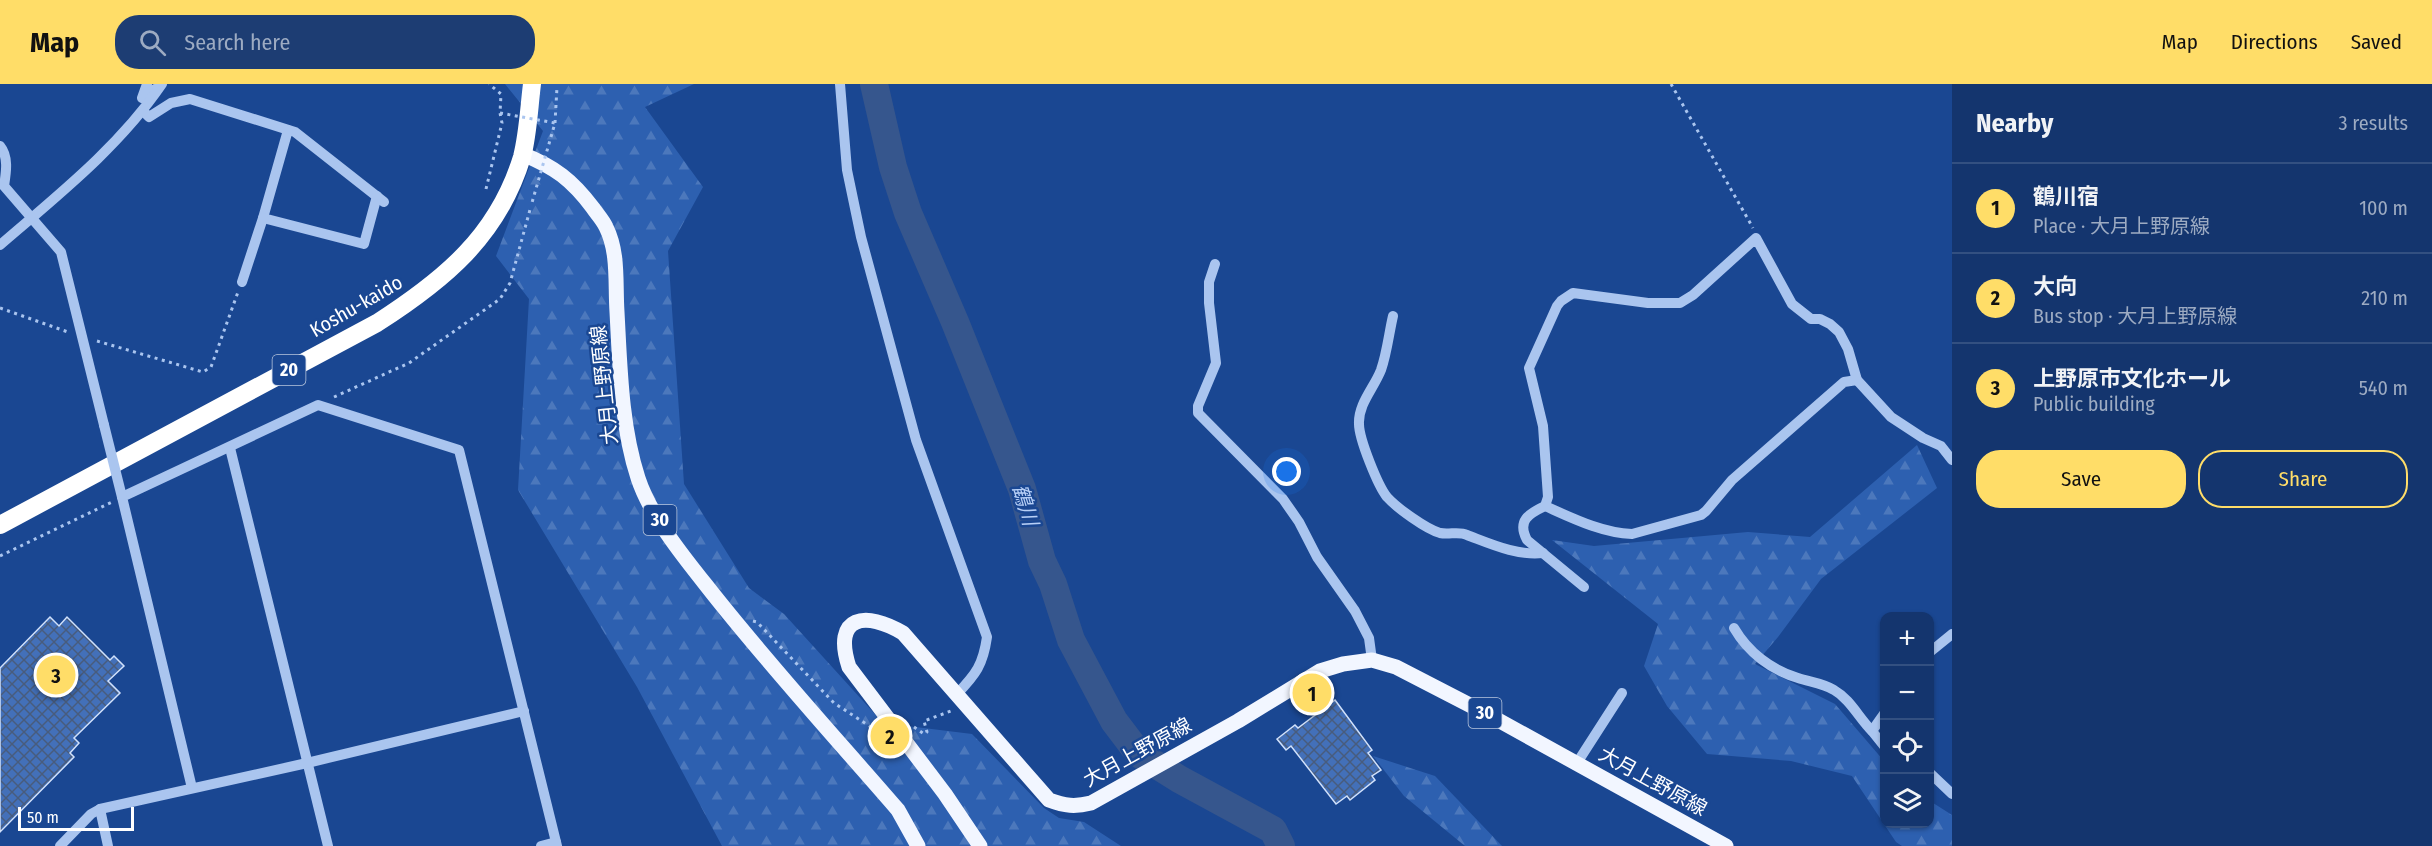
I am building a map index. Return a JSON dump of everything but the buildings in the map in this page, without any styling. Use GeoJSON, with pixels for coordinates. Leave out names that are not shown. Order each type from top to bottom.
{"type":"FeatureCollection","features":[{"type":"Feature","properties":{"kind":"highway","name":"Koshu-kaido"},"geometry":{"type":"LineString","coordinates":[[0,525],[367,328],[413,300],[448,273],[472,247],[497,212],[514,182],[522,154],[532,84]]}},
{"type":"Feature","properties":{"kind":"main road","name":"大月上野原線"},"geometry":{"type":"LineString","coordinates":[[522,154],[549,165],[563,175],[579,190],[606,225],[616,261],[625,424],[638,478],[647,500],[666,530],[731,617],[898,810],[918,846]]}},
{"type":"Feature","properties":{"kind":"main road","name":"大月上野原線"},"geometry":{"type":"LineString","coordinates":[[980,846],[945,794],[849,667],[844,651],[844,635],[855,622],[866,618],[885,622],[903,633],[1049,800],[1065,806],[1091,803],[1238,721],[1320,671],[1343,664],[1372,660],[1395,667],[1577,763],[1726,846]]}},
{"type":"Feature","properties":{"kind":"street"},"geometry":{"type":"LineString","coordinates":[[147,84],[142,98],[163,84]]}},
{"type":"Feature","properties":{"kind":"street"},"geometry":{"type":"LineString","coordinates":[[0,245],[99,159],[144,111],[163,84]]}},
{"type":"Feature","properties":{"kind":"street"},"geometry":{"type":"LineString","coordinates":[[840,84],[847,170],[861,237],[916,440],[987,637],[984,657],[962,699]]}},
{"type":"Feature","properties":{"kind":"street"},"geometry":{"type":"LineString","coordinates":[[144,111],[149,117],[171,103],[190,99],[295,132],[380,199],[364,244],[263,218]]}},
{"type":"Feature","properties":{"kind":"street"},"geometry":{"type":"LineString","coordinates":[[242,282],[288,130]]}},
{"type":"Feature","properties":{"kind":"street"},"geometry":{"type":"LineString","coordinates":[[0,146],[6,165],[4,186],[61,252],[192,788]]}},
{"type":"Feature","properties":{"kind":"street"},"geometry":{"type":"LineString","coordinates":[[1584,587],[1527,540],[1523,533],[1523,521],[1528,514],[1545,506],[1548,498],[1543,426],[1529,368],[1561,301],[1574,293],[1635,302],[1680,303],[1693,295],[1756,238],[1792,304],[1812,319],[1820,319],[1839,332],[1848,350],[1857,380],[1891,417],[1923,438],[1941,446],[1952,460]]}},
{"type":"Feature","properties":{"kind":"street"},"geometry":{"type":"LineString","coordinates":[[1215,264],[1209,282],[1209,303],[1216,363],[1198,406],[1198,413],[1282,499],[1299,522],[1317,557],[1354,611],[1368,638],[1372,660]]}},
{"type":"Feature","properties":{"kind":"street"},"geometry":{"type":"LineString","coordinates":[[1393,316],[1382,367],[1375,385],[1360,409],[1358,423],[1360,440],[1387,496],[1428,528],[1443,534],[1462,533],[1500,547],[1532,554],[1543,553]]}},
{"type":"Feature","properties":{"kind":"street"},"geometry":{"type":"LineString","coordinates":[[1545,506],[1578,521],[1632,534],[1701,515],[1732,480],[1844,382],[1857,380]]}},
{"type":"Feature","properties":{"kind":"street"},"geometry":{"type":"LineString","coordinates":[[122,497],[318,405],[459,450],[557,844],[541,846]]}},
{"type":"Feature","properties":{"kind":"street"},"geometry":{"type":"LineString","coordinates":[[230,448],[328,846]]}},
{"type":"Feature","properties":{"kind":"street"},"geometry":{"type":"LineString","coordinates":[[1734,628],[1744,646],[1761,659],[1789,675],[1827,686],[1838,692],[1880,741]]}},
{"type":"Feature","properties":{"kind":"street"},"geometry":{"type":"LineString","coordinates":[[1934,648],[1952,634]]}},
{"type":"Feature","properties":{"kind":"street"},"geometry":{"type":"LineString","coordinates":[[1577,763],[1622,693]]}},
{"type":"Feature","properties":{"kind":"street"},"geometry":{"type":"LineString","coordinates":[[60,846],[91,814],[100,809],[524,711]]}},
{"type":"Feature","properties":{"kind":"street"},"geometry":{"type":"LineString","coordinates":[[1872,731],[1880,720]]}},
{"type":"Feature","properties":{"kind":"street"},"geometry":{"type":"LineString","coordinates":[[1930,774],[1952,794]]}},
{"type":"Feature","properties":{"kind":"street"},"geometry":{"type":"LineString","coordinates":[[100,809],[108,846]]}},
{"type":"Feature","properties":{"kind":"path"},"geometry":{"type":"LineString","coordinates":[[486,189],[502,123],[501,94],[489,84]]}},
{"type":"Feature","properties":{"kind":"path"},"geometry":{"type":"LineString","coordinates":[[1671,84],[1753,226],[1756,238]]}},
{"type":"Feature","properties":{"kind":"path"},"geometry":{"type":"LineString","coordinates":[[318,405],[409,363],[500,299],[510,283],[555,123],[557,87]]}},
{"type":"Feature","properties":{"kind":"path"},"geometry":{"type":"LineString","coordinates":[[500,113],[555,123]]}},
{"type":"Feature","properties":{"kind":"path"},"geometry":{"type":"LineString","coordinates":[[0,308],[82,336],[202,372],[211,367],[242,282]]}},
{"type":"Feature","properties":{"kind":"path"},"geometry":{"type":"LineString","coordinates":[[0,556],[122,497]]}},
{"type":"Feature","properties":{"kind":"path"},"geometry":{"type":"LineString","coordinates":[[731,617],[757,622],[834,703],[886,736]]}},
{"type":"Feature","properties":{"kind":"path"},"geometry":{"type":"LineString","coordinates":[[912,726],[924,735],[927,732],[924,721],[962,699]]}},
{"type":"Feature","properties":{"kind":"green space"},"geometry":{"type":"Polygon","coordinates":[[[505,84],[694,84],[645,107],[703,187],[668,251],[684,484],[749,588],[784,614],[883,723],[972,734],[1044,808],[1059,818],[1084,822],[1121,846],[722,846],[637,687],[518,490],[529,299],[496,256],[543,131],[505,84]]]}},
{"type":"Feature","properties":{"kind":"green space"},"geometry":{"type":"Polygon","coordinates":[[[1917,445],[1937,488],[1821,579],[1755,664],[1835,704],[1880,756],[1880,818],[1852,776],[1791,761],[1707,754],[1667,706],[1644,666],[1658,624],[1552,540],[1594,546],[1748,532],[1810,537],[1917,445]]]}},
{"type":"Feature","properties":{"kind":"green space"},"geometry":{"type":"Polygon","coordinates":[[[1373,756],[1435,776],[1502,846],[1465,846],[1404,796],[1373,756]]]}},
{"type":"Feature","properties":{"kind":"green space"},"geometry":{"type":"Polygon","coordinates":[[[1934,804],[1952,815],[1952,846],[1902,846],[1896,842],[1887,828],[1934,828],[1934,804]]]}},
{"type":"Feature","properties":{"kind":"waterway","name":"鶴川"},"geometry":{"type":"LineString","coordinates":[[874,84],[893,167],[908,213],[955,322],[1022,489],[1042,561],[1053,584],[1071,640],[1114,721],[1139,754],[1179,779],[1273,830],[1281,846]]}},
{"type":"Feature","properties":{"kind":"place","name":"上野原市文化ホール"},"geometry":{"type":"Point","coordinates":[56,675]}},
{"type":"Feature","properties":{"kind":"place","name":"鶴川宿"},"geometry":{"type":"Point","coordinates":[1312,693]}},
{"type":"Feature","properties":{"kind":"place","name":"大向"},"geometry":{"type":"Point","coordinates":[890,736]}}]}
